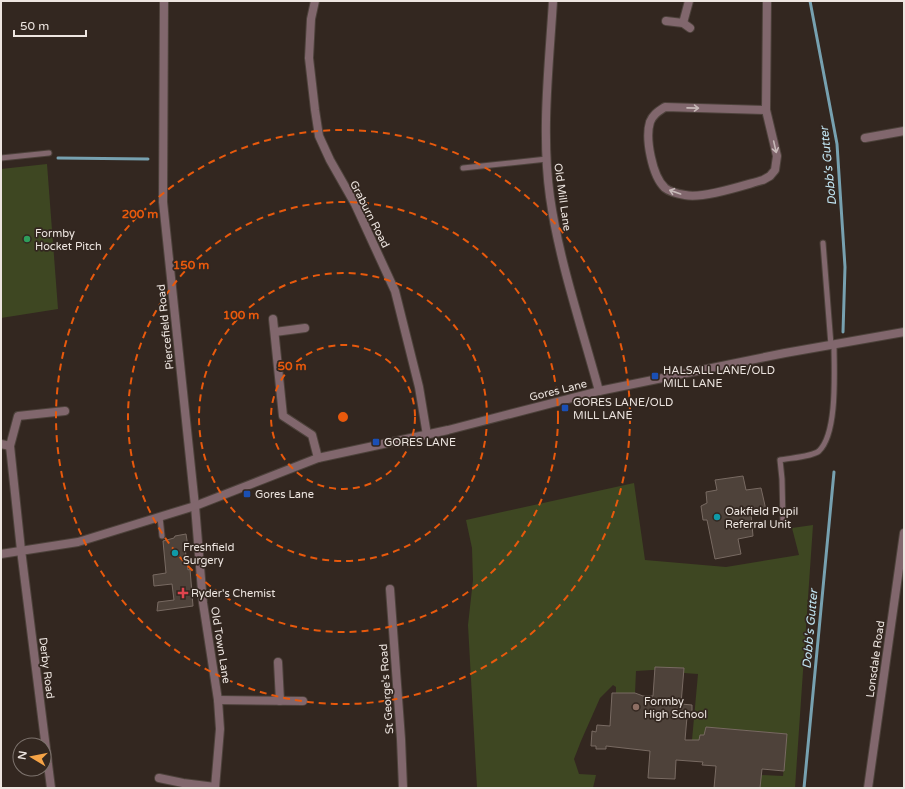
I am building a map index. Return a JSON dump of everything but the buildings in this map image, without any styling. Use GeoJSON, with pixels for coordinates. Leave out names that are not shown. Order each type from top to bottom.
{"type":"FeatureCollection","features":[{"type":"Feature","properties":{"kind":"street","name":"Piercefield Road"},"geometry":{"type":"LineString","coordinates":[[164,1],[162,202],[195,506]]}},
{"type":"Feature","properties":{"kind":"street","name":"Graburn Road"},"geometry":{"type":"LineString","coordinates":[[315,1],[309,58],[319,136],[330,160],[354,204],[395,291],[419,387],[427,435]]}},
{"type":"Feature","properties":{"kind":"street","name":"Old Mill Lane"},"geometry":{"type":"LineString","coordinates":[[553,1],[547,104],[547,159],[550,197],[557,235],[599,391]]}},
{"type":"Feature","properties":{"kind":"street"},"geometry":{"type":"LineString","coordinates":[[683,23],[689,1]]}},
{"type":"Feature","properties":{"kind":"street"},"geometry":{"type":"LineString","coordinates":[[766,110],[665,107],[656,113],[650,121],[648,131],[651,164],[658,178],[666,188],[687,196],[699,196],[763,180],[770,176],[775,170],[777,156],[766,110],[767,1]]}},
{"type":"Feature","properties":{"kind":"street"},"geometry":{"type":"LineString","coordinates":[[666,21],[683,23],[690,28]]}},
{"type":"Feature","properties":{"kind":"street"},"geometry":{"type":"LineString","coordinates":[[865,138],[904,131]]}},
{"type":"Feature","properties":{"kind":"street"},"geometry":{"type":"LineString","coordinates":[[273,319],[278,383],[283,416],[312,435],[318,458]]}},
{"type":"Feature","properties":{"kind":"street"},"geometry":{"type":"LineString","coordinates":[[275,332],[305,328]]}},
{"type":"Feature","properties":{"kind":"street","name":"Gores Lane"},"geometry":{"type":"LineString","coordinates":[[1,554],[78,542],[195,506],[318,458],[427,435],[599,391],[904,332]]}},
{"type":"Feature","properties":{"kind":"street"},"geometry":{"type":"LineString","coordinates":[[1,444],[10,446],[18,416],[65,410]]}},
{"type":"Feature","properties":{"kind":"street","name":"Derby Road"},"geometry":{"type":"LineString","coordinates":[[10,446],[21,550],[51,788]]}},
{"type":"Feature","properties":{"kind":"street","name":"Old Town Lane"},"geometry":{"type":"LineString","coordinates":[[195,506],[203,603],[218,700],[220,729],[215,787]]}},
{"type":"Feature","properties":{"kind":"street","name":"Lonsdale Road"},"geometry":{"type":"LineString","coordinates":[[868,788],[904,533]]}},
{"type":"Feature","properties":{"kind":"street","name":"St George's Road"},"geometry":{"type":"LineString","coordinates":[[390,589],[401,738],[403,788]]}},
{"type":"Feature","properties":{"kind":"street"},"geometry":{"type":"LineString","coordinates":[[278,662],[280,701]]}},
{"type":"Feature","properties":{"kind":"street"},"geometry":{"type":"LineString","coordinates":[[218,700],[303,701]]}},
{"type":"Feature","properties":{"kind":"street"},"geometry":{"type":"LineString","coordinates":[[159,778],[215,787]]}},
{"type":"Feature","properties":{"kind":"lane"},"geometry":{"type":"LineString","coordinates":[[1,158],[49,153]]}},
{"type":"Feature","properties":{"kind":"lane"},"geometry":{"type":"LineString","coordinates":[[463,168],[547,159]]}},
{"type":"Feature","properties":{"kind":"lane"},"geometry":{"type":"LineString","coordinates":[[783,521],[780,460],[819,451],[826,440],[833,408],[833,345],[824,243]]}},
{"type":"Feature","properties":{"kind":"lane"},"geometry":{"type":"LineString","coordinates":[[160,517],[162,536]]}},
{"type":"Feature","properties":{"kind":"green space","name":"Formby Hocket Pitch"},"geometry":{"type":"Polygon","coordinates":[[[47,164],[58,309],[1,318],[1,169],[47,164]]]}},
{"type":"Feature","properties":{"kind":"green space","name":"Formby High School"},"geometry":{"type":"Polygon","coordinates":[[[634,483],[645,560],[726,567],[799,555],[792,528],[813,525],[795,788],[760,788],[761,775],[783,776],[787,734],[706,727],[704,735],[700,735],[699,740],[692,740],[698,674],[684,673],[684,668],[636,671],[635,693],[616,693],[616,687],[613,685],[600,698],[574,759],[579,774],[596,775],[593,788],[477,788],[468,625],[473,580],[472,548],[466,520],[634,483]]]}},
{"type":"Feature","properties":{"kind":"waterway","name":"Dobb's Gutter"},"geometry":{"type":"LineString","coordinates":[[810,1],[837,144],[845,267],[843,332]]}},
{"type":"Feature","properties":{"kind":"waterway"},"geometry":{"type":"LineString","coordinates":[[58,158],[148,159]]}},
{"type":"Feature","properties":{"kind":"waterway","name":"Dobb's Gutter"},"geometry":{"type":"LineString","coordinates":[[804,788],[834,472]]}},
{"type":"Feature","properties":{"kind":"place","name":"Formby Hocket Pitch"},"geometry":{"type":"Point","coordinates":[27,239]}},
{"type":"Feature","properties":{"kind":"place","name":"HALSALL LANE/OLD MILL LANE"},"geometry":{"type":"Point","coordinates":[655,376]}},
{"type":"Feature","properties":{"kind":"place","name":"GORES LANE/OLD MILL LANE"},"geometry":{"type":"Point","coordinates":[565,408]}},
{"type":"Feature","properties":{"kind":"place","name":"GORES LANE"},"geometry":{"type":"Point","coordinates":[376,442]}},
{"type":"Feature","properties":{"kind":"place","name":"Gores Lane"},"geometry":{"type":"Point","coordinates":[247,494]}},
{"type":"Feature","properties":{"kind":"place","name":"Oakfield Pupil Referral Unit"},"geometry":{"type":"Point","coordinates":[717,517]}},
{"type":"Feature","properties":{"kind":"place","name":"Freshfield Surgery"},"geometry":{"type":"Point","coordinates":[175,553]}},
{"type":"Feature","properties":{"kind":"place","name":"Ryder's Chemist"},"geometry":{"type":"Point","coordinates":[183,593]}},
{"type":"Feature","properties":{"kind":"place","name":"Formby High School"},"geometry":{"type":"Point","coordinates":[636,707]}}]}
